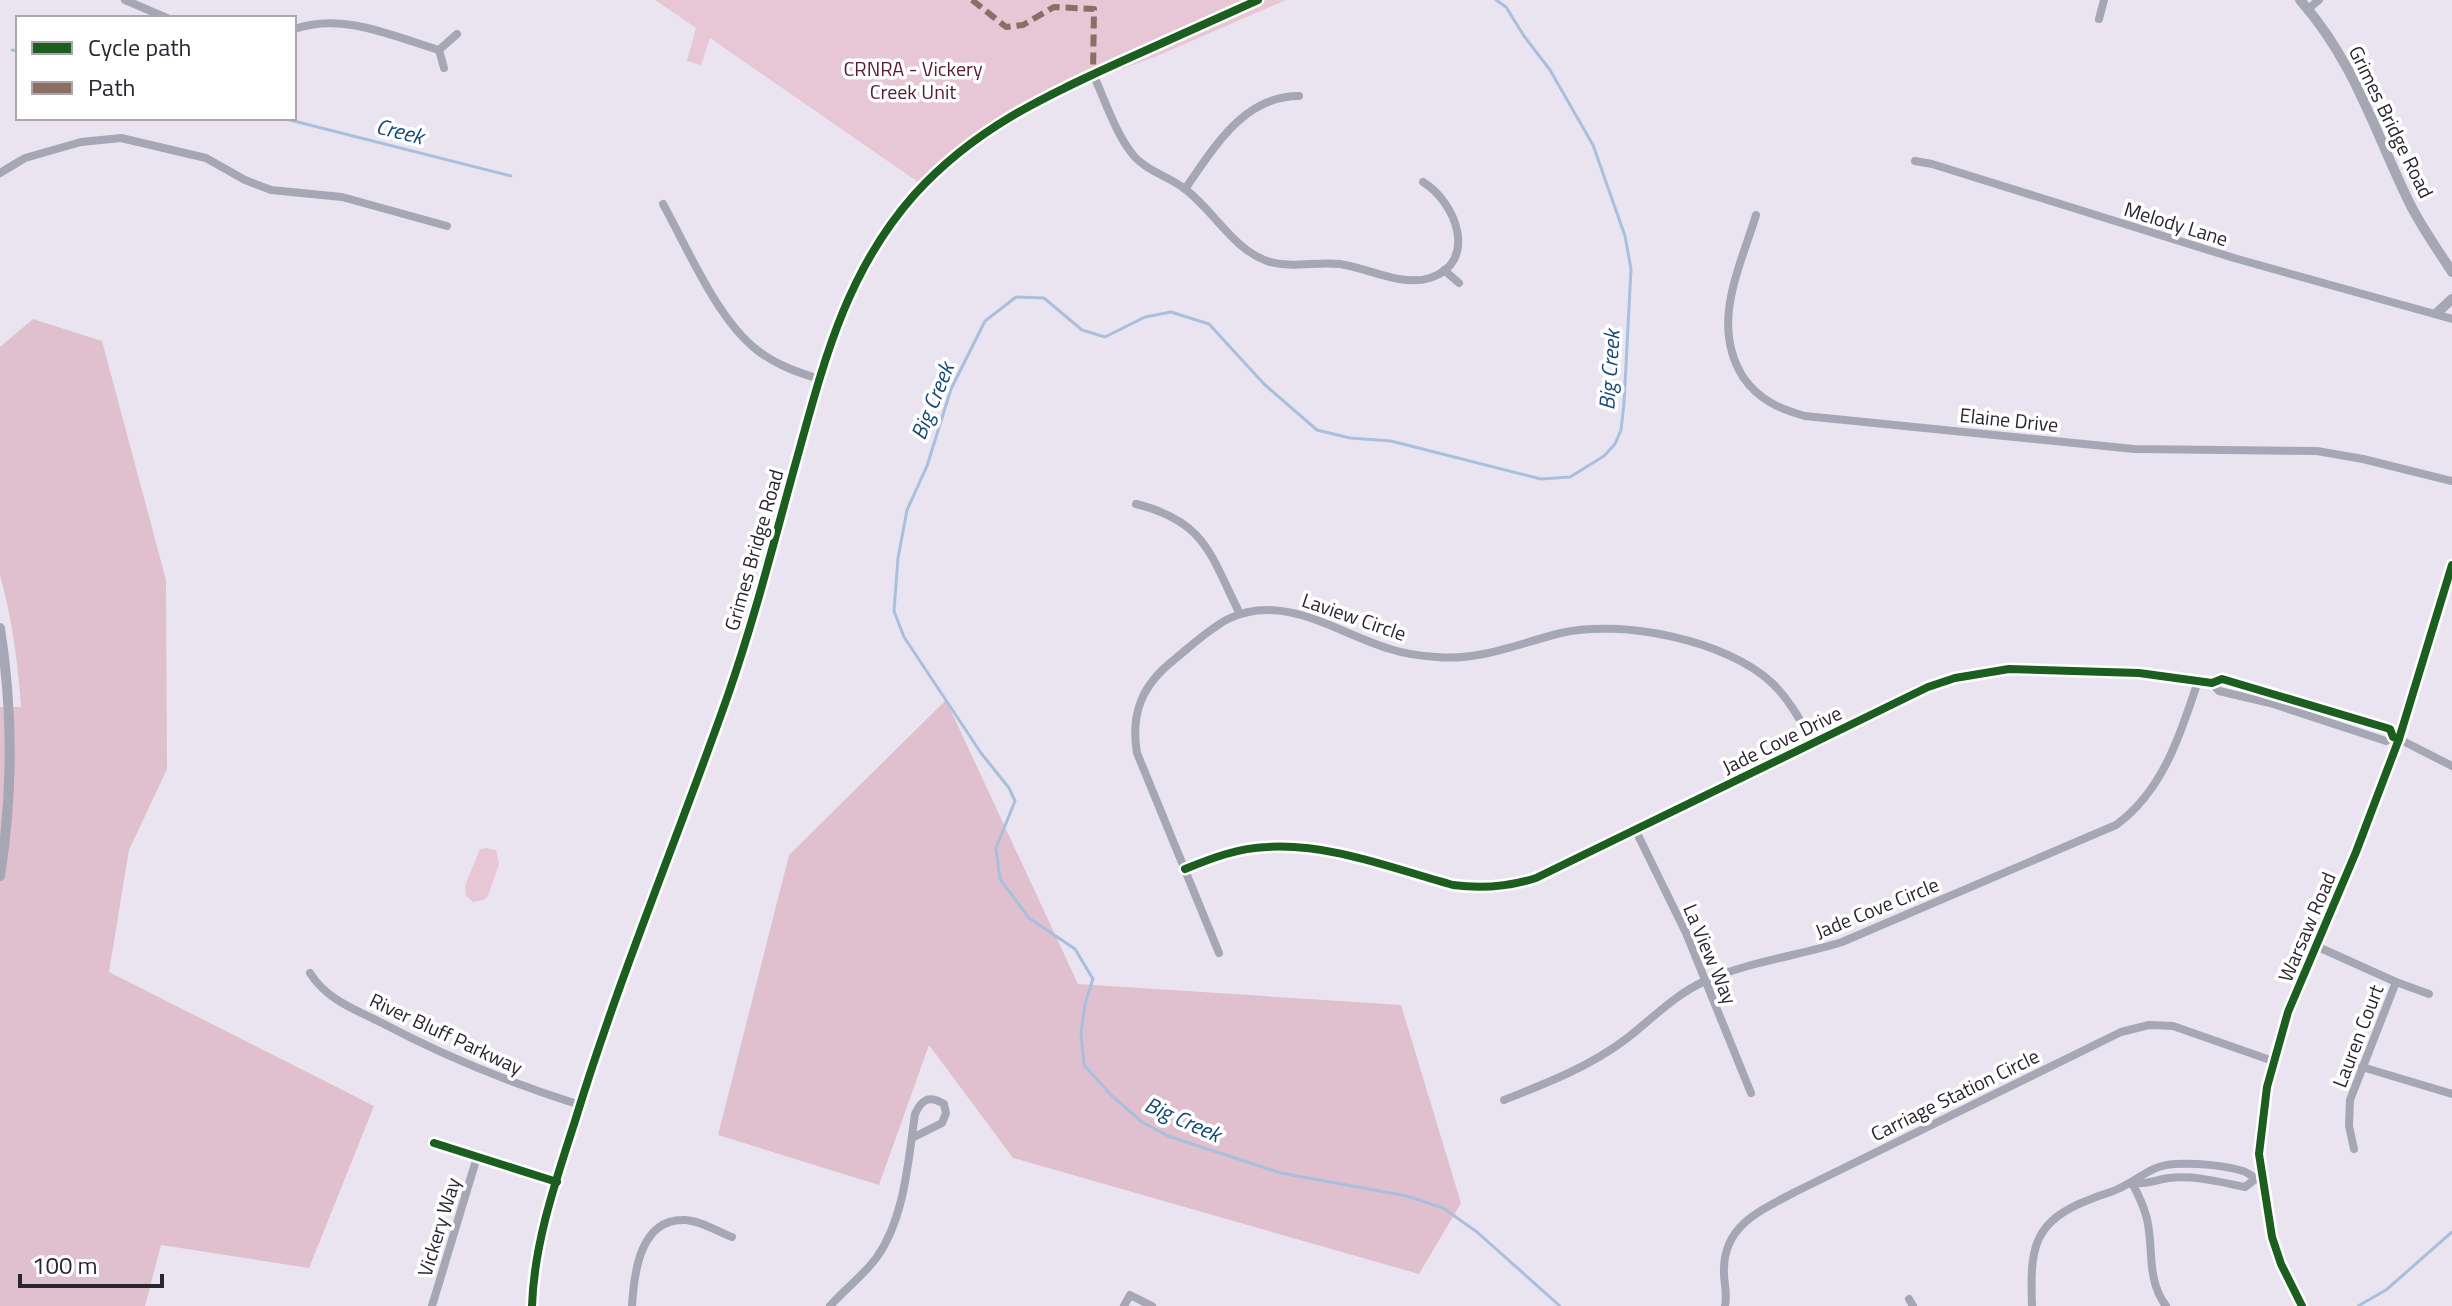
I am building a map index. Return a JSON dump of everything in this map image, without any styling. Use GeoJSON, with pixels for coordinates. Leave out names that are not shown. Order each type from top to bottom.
{"type":"FeatureCollection","features":[{"type":"Feature","properties":{"kind":"street"},"geometry":{"type":"LineString","coordinates":[[125,0],[162,16]]}},
{"type":"Feature","properties":{"kind":"street","name":"Grimes Bridge Road"},"geometry":{"type":"LineString","coordinates":[[532,1306],[535,1270],[580,1105],[730,689],[835,327],[856,281],[882,237],[917,192],[953,156],[993,126],[1037,100],[1258,0]]}},
{"type":"Feature","properties":{"kind":"street"},"geometry":{"type":"LineString","coordinates":[[2099,19],[2104,0]]}},
{"type":"Feature","properties":{"kind":"street"},"geometry":{"type":"LineString","coordinates":[[2304,4],[2319,0]]}},
{"type":"Feature","properties":{"kind":"street","name":"Grimes Bridge Road"},"geometry":{"type":"LineString","coordinates":[[2304,4],[2336,48],[2359,89],[2410,203],[2450,268]]}},
{"type":"Feature","properties":{"kind":"street"},"geometry":{"type":"LineString","coordinates":[[296,28],[320,22],[344,22],[439,50]]}},
{"type":"Feature","properties":{"kind":"street"},"geometry":{"type":"LineString","coordinates":[[439,50],[457,34]]}},
{"type":"Feature","properties":{"kind":"street"},"geometry":{"type":"LineString","coordinates":[[439,50],[444,68]]}},
{"type":"Feature","properties":{"kind":"street"},"geometry":{"type":"LineString","coordinates":[[1093,74],[1122,139],[1132,154],[1149,170],[1185,189],[1243,247],[1269,261],[1289,265],[1340,264],[1411,281],[1428,279],[1444,270],[1457,250],[1458,226],[1440,194],[1423,182]]}},
{"type":"Feature","properties":{"kind":"street"},"geometry":{"type":"LineString","coordinates":[[1185,189],[1223,135],[1240,118],[1275,99],[1299,96]]}},
{"type":"Feature","properties":{"kind":"street"},"geometry":{"type":"LineString","coordinates":[[0,173],[25,158],[89,140],[121,138],[206,158],[245,180],[271,190],[342,197],[447,226]]}},
{"type":"Feature","properties":{"kind":"street","name":"Melody Lane"},"geometry":{"type":"LineString","coordinates":[[1915,161],[2247,262],[2452,319]]}},
{"type":"Feature","properties":{"kind":"street"},"geometry":{"type":"LineString","coordinates":[[663,204],[738,333],[775,362],[819,379]]}},
{"type":"Feature","properties":{"kind":"street","name":"Elaine Drive"},"geometry":{"type":"LineString","coordinates":[[1756,215],[1729,308],[1727,339],[1734,363],[1748,384],[1765,400],[1784,411],[1805,416],[2134,449],[2317,451],[2452,481]]}},
{"type":"Feature","properties":{"kind":"street"},"geometry":{"type":"LineString","coordinates":[[1444,270],[1459,283]]}},
{"type":"Feature","properties":{"kind":"street"},"geometry":{"type":"LineString","coordinates":[[2433,312],[2452,299]]}},
{"type":"Feature","properties":{"kind":"street","name":"Melody Lane"},"geometry":{"type":"LineString","coordinates":[[2433,312],[2452,313]]}},
{"type":"Feature","properties":{"kind":"street"},"geometry":{"type":"LineString","coordinates":[[1136,504],[1165,512],[1195,532],[1205,544],[1240,614]]}},
{"type":"Feature","properties":{"kind":"street","name":"Warsaw Road"},"geometry":{"type":"LineString","coordinates":[[2302,1306],[2281,1264],[2259,1181],[2260,1129],[2273,1061],[2288,1012],[2356,852],[2451,570]]}},
{"type":"Feature","properties":{"kind":"street","name":"Laview Circle"},"geometry":{"type":"LineString","coordinates":[[1219,953],[1137,753],[1134,734],[1136,712],[1144,691],[1159,671],[1215,627],[1240,614],[1266,610],[1291,612],[1389,649],[1440,658],[1488,654],[1585,628],[1618,627],[1650,631],[1721,652],[1754,668],[1786,698],[1813,743]]}},
{"type":"Feature","properties":{"kind":"street"},"geometry":{"type":"LineString","coordinates":[[0,628],[9,698],[11,759],[0,876]]}},
{"type":"Feature","properties":{"kind":"street","name":"Jade Cove Drive"},"geometry":{"type":"LineString","coordinates":[[1185,869],[1241,850],[1295,847],[1330,852],[1453,885],[1495,888],[1536,878],[1928,687],[1984,671],[2034,668],[2139,673],[2212,683],[2222,679],[2390,729],[2396,738],[2386,741],[2219,691],[2212,683]]}},
{"type":"Feature","properties":{"kind":"street","name":"Jade Cove Circle"},"geometry":{"type":"LineString","coordinates":[[1504,1100],[1558,1079],[1593,1061],[1626,1039],[1672,1000],[1705,981],[1734,970],[1802,955],[1842,942],[2116,825],[2142,803],[2166,764],[2182,731],[2198,681]]}},
{"type":"Feature","properties":{"kind":"street"},"geometry":{"type":"LineString","coordinates":[[2260,701],[2263,690]]}},
{"type":"Feature","properties":{"kind":"street"},"geometry":{"type":"LineString","coordinates":[[2297,712],[2301,701]]}},
{"type":"Feature","properties":{"kind":"street"},"geometry":{"type":"LineString","coordinates":[[2396,738],[2452,766]]}},
{"type":"Feature","properties":{"kind":"street","name":"La View Way"},"geometry":{"type":"LineString","coordinates":[[1635,829],[1686,933],[1751,1093]]}},
{"type":"Feature","properties":{"kind":"street"},"geometry":{"type":"LineString","coordinates":[[2316,946],[2429,994]]}},
{"type":"Feature","properties":{"kind":"street","name":"River Bluff Parkway"},"geometry":{"type":"LineString","coordinates":[[310,973],[329,996],[410,1038],[506,1081],[580,1105]]}},
{"type":"Feature","properties":{"kind":"street","name":"Lauren Court"},"geometry":{"type":"LineString","coordinates":[[2354,1149],[2349,1126],[2350,1100],[2396,982]]}},
{"type":"Feature","properties":{"kind":"street","name":"Carriage Station Circle"},"geometry":{"type":"LineString","coordinates":[[1725,1306],[1728,1296],[1724,1265],[1728,1248],[1735,1232],[1750,1216],[2121,1032],[2149,1025],[2173,1026],[2273,1061]]}},
{"type":"Feature","properties":{"kind":"street"},"geometry":{"type":"LineString","coordinates":[[2362,1067],[2452,1094]]}},
{"type":"Feature","properties":{"kind":"street"},"geometry":{"type":"LineString","coordinates":[[830,1306],[876,1258],[890,1233],[903,1188],[912,1138],[920,1103],[935,1099],[944,1104],[946,1113],[942,1123],[912,1138]]}},
{"type":"Feature","properties":{"kind":"street"},"geometry":{"type":"LineString","coordinates":[[434,1143],[557,1182]]}},
{"type":"Feature","properties":{"kind":"street","name":"Vickery Way"},"geometry":{"type":"LineString","coordinates":[[432,1306],[477,1157]]}},
{"type":"Feature","properties":{"kind":"street"},"geometry":{"type":"LineString","coordinates":[[2032,1306],[2030,1270],[2034,1249],[2047,1225],[2058,1215],[2132,1183],[2149,1169],[2164,1165],[2186,1164],[2245,1171],[2259,1181]]}},
{"type":"Feature","properties":{"kind":"street"},"geometry":{"type":"LineString","coordinates":[[2186,1164],[2186,1178]]}},
{"type":"Feature","properties":{"kind":"street"},"geometry":{"type":"LineString","coordinates":[[2208,1180],[2211,1167]]}},
{"type":"Feature","properties":{"kind":"street"},"geometry":{"type":"LineString","coordinates":[[2132,1183],[2148,1185],[2167,1178],[2186,1178],[2245,1187],[2259,1181]]}},
{"type":"Feature","properties":{"kind":"street"},"geometry":{"type":"LineString","coordinates":[[2132,1183],[2148,1220],[2153,1279],[2157,1293],[2166,1306]]}},
{"type":"Feature","properties":{"kind":"street"},"geometry":{"type":"LineString","coordinates":[[632,1306],[635,1274],[642,1248],[655,1230],[684,1220],[732,1237]]}},
{"type":"Feature","properties":{"kind":"street"},"geometry":{"type":"LineString","coordinates":[[1124,1306],[1130,1295],[1152,1306]]}},
{"type":"Feature","properties":{"kind":"green space","name":"CRNRA - Vickery Creek Unit"},"geometry":{"type":"Polygon","coordinates":[[[655,0],[1286,0],[1155,57],[1076,85],[995,120],[918,182],[710,38],[701,65],[687,61],[696,28],[655,0]]]}},
{"type":"Feature","properties":{"kind":"green space"},"geometry":{"type":"Polygon","coordinates":[[[480,849],[496,850],[499,864],[488,896],[473,902],[466,896],[465,885],[480,849]]]}},
{"type":"Feature","properties":{"kind":"shaded area"},"geometry":{"type":"Polygon","coordinates":[[[33,319],[102,341],[166,580],[167,769],[129,850],[109,972],[374,1106],[309,1268],[161,1245],[145,1306],[0,1306],[0,707],[21,707],[14,641],[0,575],[0,347],[33,319]]]}},
{"type":"Feature","properties":{"kind":"shaded area"},"geometry":{"type":"Polygon","coordinates":[[[946,700],[1078,984],[1401,1005],[1461,1203],[1419,1274],[1013,1158],[929,1045],[879,1185],[718,1135],[789,855],[946,700]]]}},
{"type":"Feature","properties":{"kind":"waterway","name":"Big Creek"},"geometry":{"type":"LineString","coordinates":[[1496,0],[1506,7],[1550,70],[1593,145],[1625,236],[1631,269],[1624,403],[1621,430],[1615,444],[1604,456],[1570,477],[1541,479],[1391,441],[1350,438],[1317,430],[1264,384],[1209,324],[1171,312],[1145,317],[1105,337],[1082,330],[1044,298],[1016,297],[985,321],[951,389],[927,466],[907,510],[898,558],[894,611],[904,637],[1015,801],[996,848],[1000,879],[1029,918],[1075,949],[1093,979],[1081,1033],[1084,1065],[1111,1095],[1142,1122],[1168,1136],[1281,1173],[1407,1196],[1443,1208],[1477,1232],[1560,1306]]}},
{"type":"Feature","properties":{"kind":"waterway","name":"Creek"},"geometry":{"type":"LineString","coordinates":[[12,50],[16,51]]}},
{"type":"Feature","properties":{"kind":"waterway","name":"Creek"},"geometry":{"type":"LineString","coordinates":[[290,120],[511,176]]}},
{"type":"Feature","properties":{"kind":"waterway"},"geometry":{"type":"LineString","coordinates":[[2358,1306],[2386,1290],[2452,1232]]}},
{"type":"Feature","properties":{"kind":"marked path"},"geometry":{"type":"LineString","coordinates":[[972,0],[1006,27],[1023,25],[1054,7],[1094,9],[1093,74]]}},
{"type":"Feature","properties":{"kind":"cycle path"},"geometry":{"type":"LineString","coordinates":[[532,1306],[537,1259],[547,1212],[592,1067],[738,665],[829,348],[872,253],[915,194],[985,133],[1064,88],[1258,0]]}},
{"type":"Feature","properties":{"kind":"cycle path"},"geometry":{"type":"LineString","coordinates":[[2302,1306],[2281,1264],[2272,1237],[2259,1154],[2267,1087],[2288,1012],[2356,852],[2399,739],[2452,565]]}},
{"type":"Feature","properties":{"kind":"cycle path"},"geometry":{"type":"LineString","coordinates":[[1185,869],[1246,849],[1291,847],[1362,858],[1453,885],[1495,886],[1526,881],[1928,687],[1955,678],[2009,669],[2139,673],[2212,683],[2222,679],[2390,729],[2393,737],[2399,739]]}},
{"type":"Feature","properties":{"kind":"cycle path"},"geometry":{"type":"LineString","coordinates":[[434,1143],[557,1182]]}}]}
